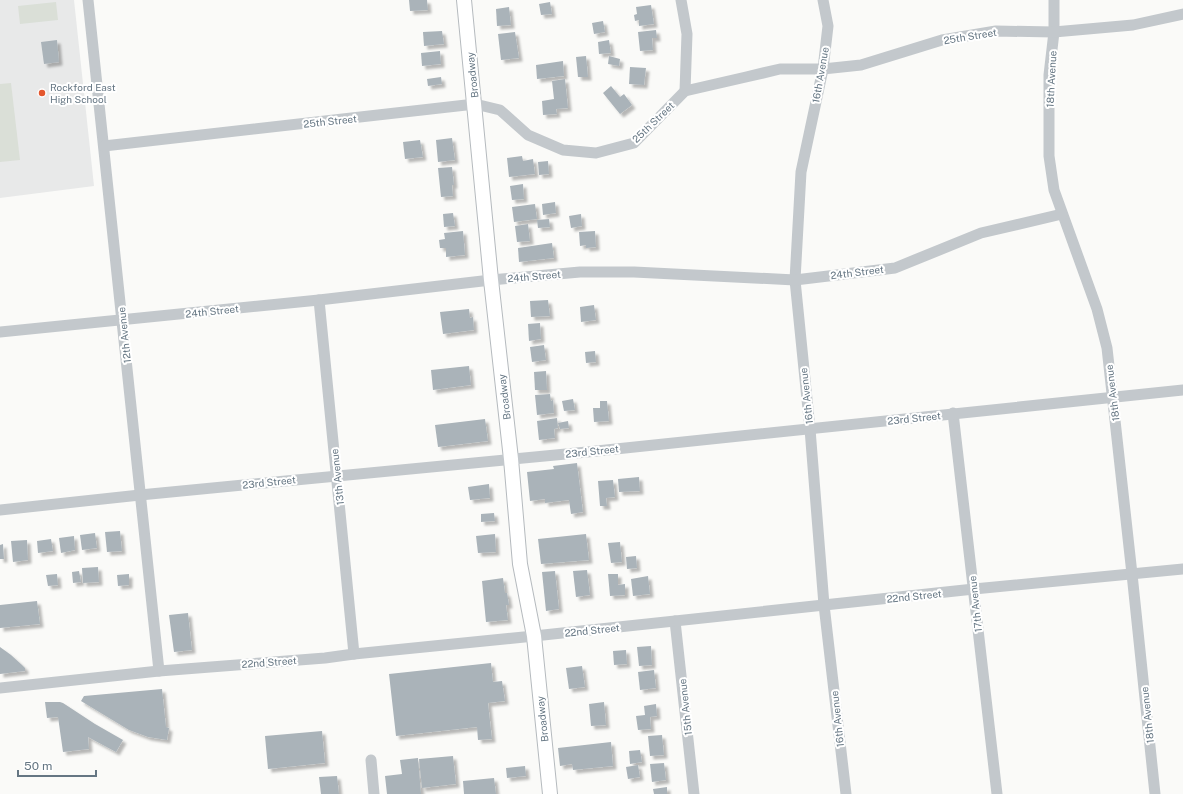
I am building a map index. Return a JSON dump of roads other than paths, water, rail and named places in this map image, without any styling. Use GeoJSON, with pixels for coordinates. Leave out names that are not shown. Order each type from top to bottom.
{"type":"FeatureCollection","features":[{"type":"Feature","properties":{"kind":"main road","name":"Broadway"},"geometry":{"type":"LineString","coordinates":[[464,0],[521,568],[534,636],[550,794]]}},
{"type":"Feature","properties":{"kind":"street","name":"12th Avenue"},"geometry":{"type":"LineString","coordinates":[[88,0],[159,671]]}},
{"type":"Feature","properties":{"kind":"street"},"geometry":{"type":"LineString","coordinates":[[681,0],[687,34],[685,91]]}},
{"type":"Feature","properties":{"kind":"street","name":"16th Avenue"},"geometry":{"type":"LineString","coordinates":[[824,0],[828,26],[823,69],[801,172],[795,280],[810,429],[824,606],[846,794]]}},
{"type":"Feature","properties":{"kind":"street","name":"18th Avenue"},"geometry":{"type":"LineString","coordinates":[[1054,0],[1054,32],[1049,75],[1049,156],[1054,190],[1098,309],[1107,348],[1155,794]]}},
{"type":"Feature","properties":{"kind":"street","name":"25th Street"},"geometry":{"type":"LineString","coordinates":[[104,146],[475,104],[500,110],[528,135],[563,150],[596,153],[634,143],[685,91],[780,69],[823,69],[861,65],[942,40],[996,31],[1054,32],[1133,25],[1183,14]]}},
{"type":"Feature","properties":{"kind":"street","name":"24th Street"},"geometry":{"type":"LineString","coordinates":[[0,332],[319,300],[491,280],[580,272],[634,272],[795,280],[895,268],[981,233],[1062,214]]}},
{"type":"Feature","properties":{"kind":"street","name":"13th Avenue"},"geometry":{"type":"LineString","coordinates":[[319,300],[354,654]]}},
{"type":"Feature","properties":{"kind":"street","name":"23rd Street"},"geometry":{"type":"LineString","coordinates":[[0,510],[1183,390]]}},
{"type":"Feature","properties":{"kind":"street","name":"17th Avenue"},"geometry":{"type":"LineString","coordinates":[[953,413],[997,794]]}},
{"type":"Feature","properties":{"kind":"street","name":"22nd Street"},"geometry":{"type":"LineString","coordinates":[[0,688],[159,671],[325,658],[974,589],[1183,569]]}},
{"type":"Feature","properties":{"kind":"street","name":"15th Avenue"},"geometry":{"type":"LineString","coordinates":[[675,621],[694,794]]}},
{"type":"Feature","properties":{"kind":"street"},"geometry":{"type":"LineString","coordinates":[[371,760],[374,794]]}},
{"type":"Feature","properties":{"kind":"place","name":"Rockford East High School"},"geometry":{"type":"Point","coordinates":[42,93]}}]}
